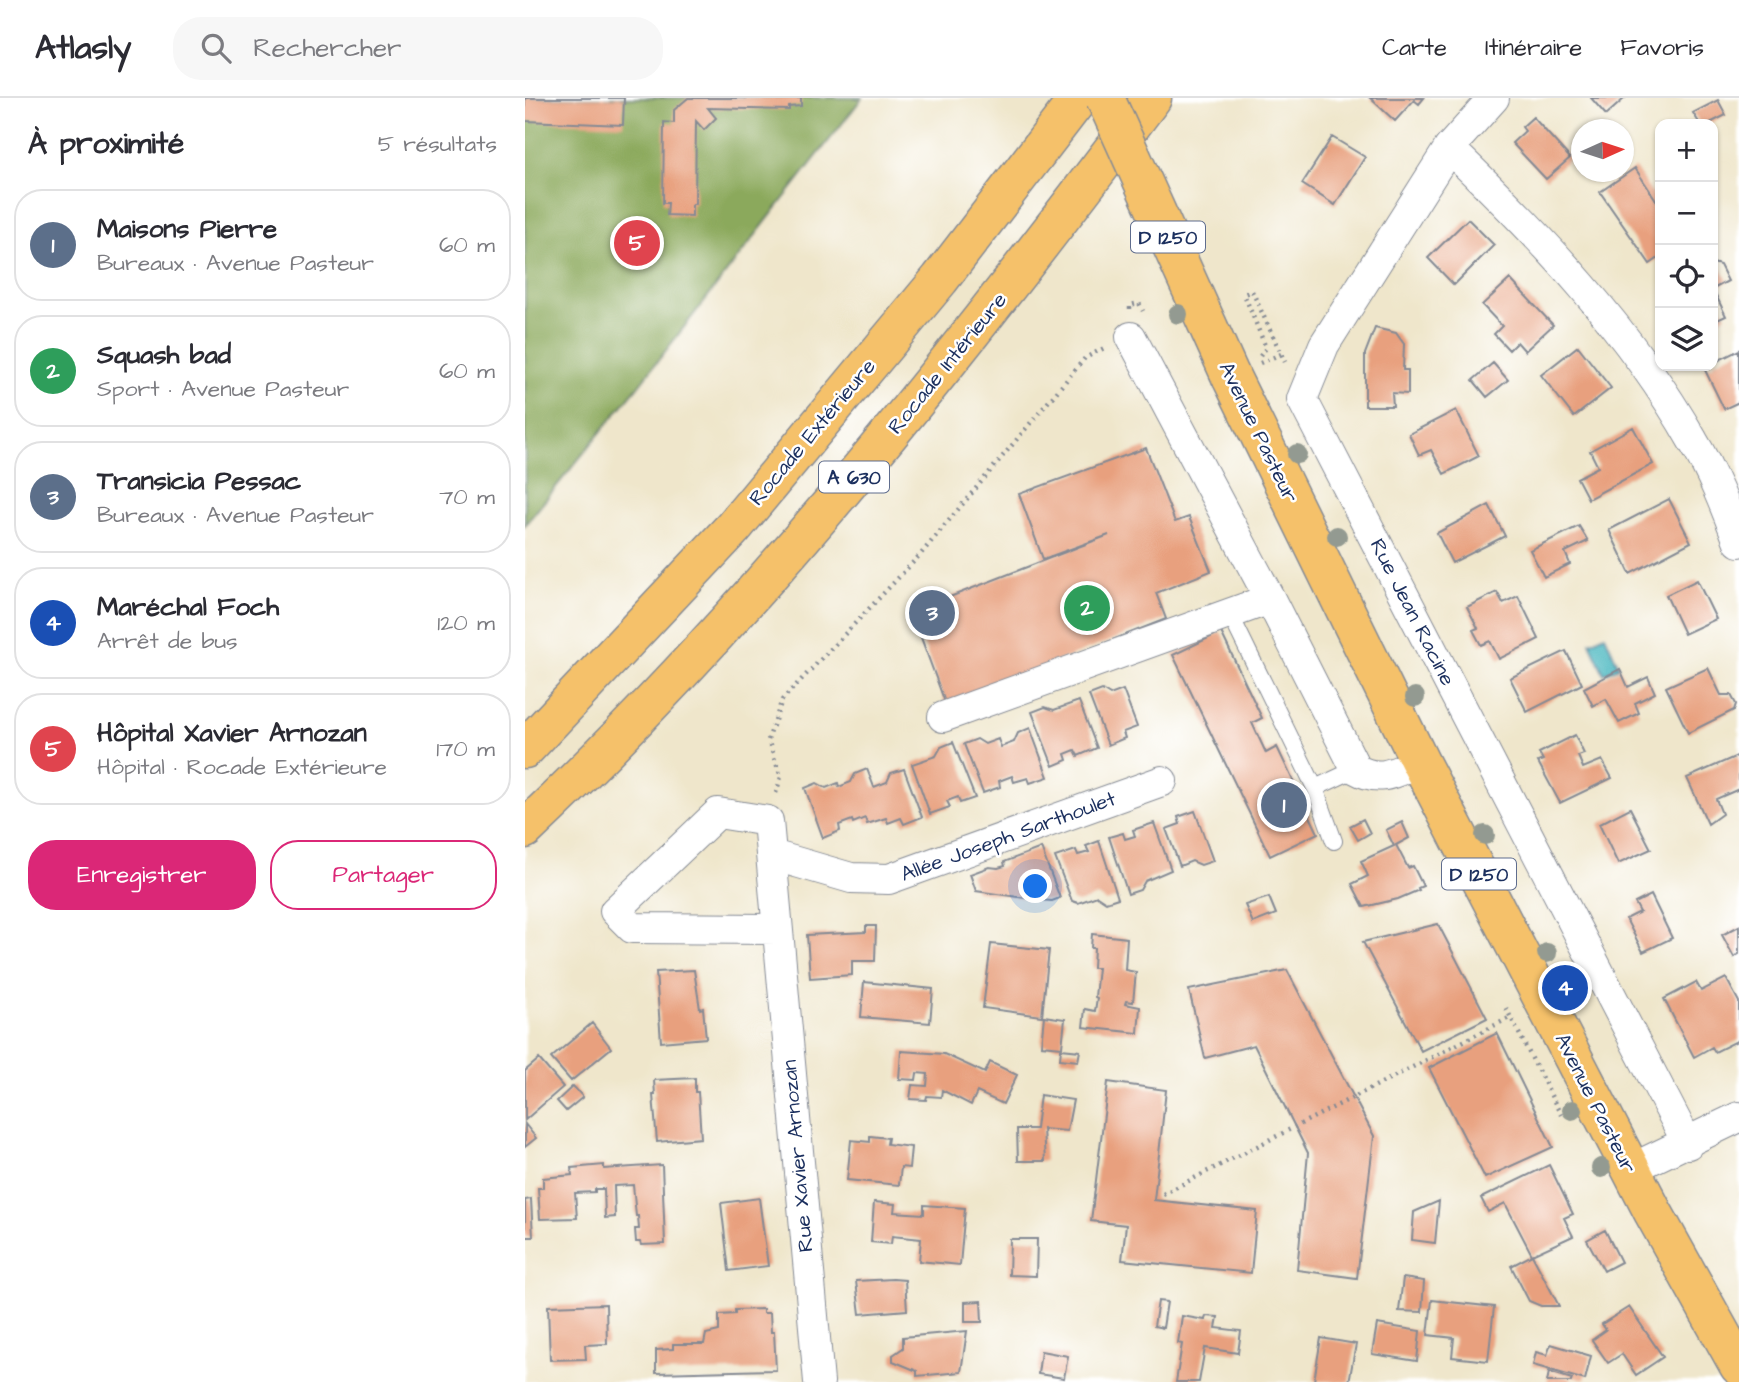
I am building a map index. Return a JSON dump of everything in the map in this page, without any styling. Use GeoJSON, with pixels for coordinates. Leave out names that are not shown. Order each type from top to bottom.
{"type":"FeatureCollection","features":[{"type":"Feature","properties":{"kind":"main road","name":"Rocade Extérieure"},"geometry":{"type":"LineString","coordinates":[[525,749],[733,527],[940,279],[1079,98]]}},
{"type":"Feature","properties":{"kind":"main road","name":"Avenue Pasteur"},"geometry":{"type":"LineString","coordinates":[[1105,98],[1243,370],[1420,762],[1674,1251],[1739,1366]]}},
{"type":"Feature","properties":{"kind":"main road","name":"Rocade Intérieure"},"geometry":{"type":"LineString","coordinates":[[525,829],[596,761],[809,532],[1008,289],[1152,98]]}},
{"type":"Feature","properties":{"kind":"street","name":"Rue Jean Racine"},"geometry":{"type":"LineString","coordinates":[[1494,98],[1450,148],[1324,345],[1302,400],[1688,1144]]}},
{"type":"Feature","properties":{"kind":"street"},"geometry":{"type":"LineString","coordinates":[[1450,148],[1576,278],[1638,355],[1694,442],[1739,542]]}},
{"type":"Feature","properties":{"kind":"street"},"geometry":{"type":"LineString","coordinates":[[1131,337],[1356,769],[1370,777],[1398,772],[1420,762]]}},
{"type":"Feature","properties":{"kind":"street"},"geometry":{"type":"LineString","coordinates":[[943,717],[1269,599]]}},
{"type":"Feature","properties":{"kind":"street","name":"Allée Joseph Sarthoulet"},"geometry":{"type":"LineString","coordinates":[[772,855],[851,878],[889,878],[1162,781]]}},
{"type":"Feature","properties":{"kind":"street"},"geometry":{"type":"LineString","coordinates":[[768,821],[717,813],[615,911],[632,928],[776,929]]}},
{"type":"Feature","properties":{"kind":"street","name":"Rue Xavier Arnozan"},"geometry":{"type":"LineString","coordinates":[[768,821],[819,1382]]}},
{"type":"Feature","properties":{"kind":"street"},"geometry":{"type":"LineString","coordinates":[[1631,1169],[1688,1144],[1739,1117]]}},
{"type":"Feature","properties":{"kind":"lane"},"geometry":{"type":"LineString","coordinates":[[1230,614],[1315,788],[1334,841]]}},
{"type":"Feature","properties":{"kind":"lane"},"geometry":{"type":"LineString","coordinates":[[1315,788],[1356,769]]}},
{"type":"Feature","properties":{"kind":"path"},"geometry":{"type":"LineString","coordinates":[[1243,370],[1266,348],[1244,294],[1252,291],[1286,363],[1311,373]]}},
{"type":"Feature","properties":{"kind":"path"},"geometry":{"type":"LineString","coordinates":[[768,821],[781,777],[768,740],[782,700],[920,555],[1085,358],[1131,337]]}},
{"type":"Feature","properties":{"kind":"path"},"geometry":{"type":"LineString","coordinates":[[1243,370],[1281,354]]}},
{"type":"Feature","properties":{"kind":"path"},"geometry":{"type":"LineString","coordinates":[[1163,1194],[1544,1001]]}},
{"type":"Feature","properties":{"kind":"green space"},"geometry":{"type":"Polygon","coordinates":[[[525,98],[862,98],[636,389],[525,525],[525,98]]]}},
{"type":"Feature","properties":{"kind":"water"},"geometry":{"type":"Polygon","coordinates":[[[1605,635],[1619,667],[1604,674],[1590,642],[1605,635]]]}},
{"type":"Feature","properties":{"kind":"building"},"geometry":{"type":"Polygon","coordinates":[[[525,98],[624,98],[623,125],[525,121],[525,98]]]}},
{"type":"Feature","properties":{"kind":"building"},"geometry":{"type":"Polygon","coordinates":[[[688,98],[801,98],[801,106],[789,107],[789,110],[708,108],[716,118],[704,130],[696,121],[695,204],[692,204],[692,216],[667,215],[668,203],[663,203],[664,122],[674,123],[674,110],[688,98]]]}},
{"type":"Feature","properties":{"kind":"building"},"geometry":{"type":"Polygon","coordinates":[[[1370,98],[1424,98],[1419,104],[1414,100],[1395,121],[1370,98]]]}},
{"type":"Feature","properties":{"kind":"building"},"geometry":{"type":"Polygon","coordinates":[[[1591,98],[1625,98],[1606,115],[1591,98]]]}},
{"type":"Feature","properties":{"kind":"building"},"geometry":{"type":"Polygon","coordinates":[[[1718,100],[1726,115],[1718,119],[1697,119],[1693,113],[1718,100]]]}},
{"type":"Feature","properties":{"kind":"building"},"geometry":{"type":"Polygon","coordinates":[[[1533,117],[1570,158],[1546,179],[1512,143],[1525,131],[1522,127],[1533,117]]]}},
{"type":"Feature","properties":{"kind":"building"},"geometry":{"type":"Polygon","coordinates":[[[1332,137],[1365,157],[1335,205],[1302,184],[1332,137]]]}},
{"type":"Feature","properties":{"kind":"building"},"geometry":{"type":"Polygon","coordinates":[[[1634,169],[1655,198],[1655,260],[1650,264],[1600,192],[1615,182],[1634,182],[1634,169]]]}},
{"type":"Feature","properties":{"kind":"building"},"geometry":{"type":"Polygon","coordinates":[[[1468,219],[1494,245],[1454,285],[1428,258],[1468,219]]]}},
{"type":"Feature","properties":{"kind":"building"},"geometry":{"type":"Polygon","coordinates":[[[1718,264],[1720,265],[1728,281],[1718,286],[1718,264]]]}},
{"type":"Feature","properties":{"kind":"building"},"geometry":{"type":"Polygon","coordinates":[[[1510,279],[1553,325],[1525,351],[1517,342],[1509,350],[1494,334],[1502,326],[1482,305],[1510,279]]]}},
{"type":"Feature","properties":{"kind":"building"},"geometry":{"type":"Polygon","coordinates":[[[1718,299],[1726,316],[1718,320],[1718,299]]]}},
{"type":"Feature","properties":{"kind":"building"},"geometry":{"type":"Polygon","coordinates":[[[1375,328],[1396,333],[1404,344],[1403,370],[1408,370],[1408,394],[1392,393],[1393,406],[1365,406],[1365,354],[1375,328]]]}},
{"type":"Feature","properties":{"kind":"building"},"geometry":{"type":"Polygon","coordinates":[[[1578,346],[1611,388],[1574,417],[1541,375],[1578,346]]]}},
{"type":"Feature","properties":{"kind":"building"},"geometry":{"type":"Polygon","coordinates":[[[1739,350],[1739,402],[1724,409],[1705,371],[1718,371],[1718,360],[1739,350]]]}},
{"type":"Feature","properties":{"kind":"building"},"geometry":{"type":"Polygon","coordinates":[[[1493,363],[1508,380],[1487,397],[1473,380],[1493,363]]]}},
{"type":"Feature","properties":{"kind":"building"},"geometry":{"type":"Polygon","coordinates":[[[1456,410],[1479,456],[1444,474],[1431,450],[1419,455],[1409,434],[1456,410]]]}},
{"type":"Feature","properties":{"kind":"building"},"geometry":{"type":"Polygon","coordinates":[[[1633,427],[1653,464],[1588,499],[1577,478],[1598,467],[1590,451],[1633,427]]]}},
{"type":"Feature","properties":{"kind":"building"},"geometry":{"type":"Polygon","coordinates":[[[1146,448],[1175,522],[1189,517],[1211,571],[1156,593],[1166,619],[946,705],[909,605],[938,595],[942,600],[1109,535],[1043,559],[1019,494],[1146,448]]]}},
{"type":"Feature","properties":{"kind":"building"},"geometry":{"type":"Polygon","coordinates":[[[1669,499],[1691,542],[1630,574],[1609,530],[1669,499]]]}},
{"type":"Feature","properties":{"kind":"building"},"geometry":{"type":"Polygon","coordinates":[[[1489,505],[1505,536],[1452,563],[1437,533],[1489,505]]]}},
{"type":"Feature","properties":{"kind":"building"},"geometry":{"type":"Polygon","coordinates":[[[1579,526],[1588,541],[1565,552],[1570,564],[1544,577],[1530,550],[1579,526]]]}},
{"type":"Feature","properties":{"kind":"building"},"geometry":{"type":"Polygon","coordinates":[[[1697,580],[1716,619],[1684,634],[1666,595],[1697,580]]]}},
{"type":"Feature","properties":{"kind":"building"},"geometry":{"type":"Polygon","coordinates":[[[1497,592],[1503,603],[1518,596],[1539,639],[1499,659],[1490,641],[1481,645],[1473,630],[1478,628],[1467,607],[1497,592]]]}},
{"type":"Feature","properties":{"kind":"building"},"geometry":{"type":"Polygon","coordinates":[[[1221,632],[1262,718],[1252,723],[1266,753],[1277,747],[1318,833],[1270,856],[1173,655],[1221,632]]]}},
{"type":"Feature","properties":{"kind":"building"},"geometry":{"type":"Polygon","coordinates":[[[1566,651],[1582,684],[1527,712],[1510,678],[1566,651]]]}},
{"type":"Feature","properties":{"kind":"building"},"geometry":{"type":"Polygon","coordinates":[[[1708,668],[1721,695],[1731,695],[1736,704],[1734,710],[1688,733],[1666,687],[1708,668]]]}},
{"type":"Feature","properties":{"kind":"building"},"geometry":{"type":"Polygon","coordinates":[[[1620,669],[1628,687],[1648,677],[1655,693],[1635,703],[1639,713],[1619,723],[1606,699],[1593,706],[1584,688],[1620,669]]]}},
{"type":"Feature","properties":{"kind":"building"},"geometry":{"type":"Polygon","coordinates":[[[1102,690],[1110,695],[1123,690],[1137,727],[1123,732],[1125,738],[1108,745],[1089,695],[1102,690]]]}},
{"type":"Feature","properties":{"kind":"building"},"geometry":{"type":"Polygon","coordinates":[[[1079,701],[1097,748],[1078,756],[1075,750],[1065,754],[1067,760],[1053,766],[1032,712],[1045,707],[1054,710],[1079,701]]]}},
{"type":"Feature","properties":{"kind":"building"},"geometry":{"type":"Polygon","coordinates":[[[1030,728],[1048,777],[1030,783],[1028,778],[1014,782],[1012,776],[999,781],[1000,787],[983,793],[964,744],[977,739],[985,744],[998,739],[1001,747],[1014,742],[1018,733],[1030,728]]]}},
{"type":"Feature","properties":{"kind":"building"},"geometry":{"type":"Polygon","coordinates":[[[1575,735],[1584,754],[1578,756],[1583,768],[1602,760],[1612,778],[1560,803],[1538,762],[1543,760],[1539,753],[1575,735]]]}},
{"type":"Feature","properties":{"kind":"building"},"geometry":{"type":"Polygon","coordinates":[[[953,742],[975,798],[960,803],[958,797],[947,801],[950,807],[930,814],[912,764],[936,756],[941,747],[953,742]]]}},
{"type":"Feature","properties":{"kind":"building"},"geometry":{"type":"Polygon","coordinates":[[[1739,755],[1739,789],[1716,799],[1722,814],[1708,824],[1687,778],[1739,755]]]}},
{"type":"Feature","properties":{"kind":"building"},"geometry":{"type":"Polygon","coordinates":[[[867,769],[874,787],[887,782],[891,773],[904,769],[922,817],[904,824],[901,818],[888,823],[886,818],[867,824],[865,818],[853,823],[852,820],[839,825],[840,831],[823,838],[805,788],[817,783],[826,788],[838,783],[839,787],[851,782],[855,774],[867,769]]]}},
{"type":"Feature","properties":{"kind":"building"},"geometry":{"type":"Polygon","coordinates":[[[1630,808],[1651,849],[1618,864],[1599,824],[1630,808]]]}},
{"type":"Feature","properties":{"kind":"building"},"geometry":{"type":"Polygon","coordinates":[[[1195,811],[1213,861],[1201,865],[1192,861],[1180,866],[1166,829],[1180,824],[1178,817],[1195,811]]]}},
{"type":"Feature","properties":{"kind":"building"},"geometry":{"type":"Polygon","coordinates":[[[1363,819],[1370,833],[1358,840],[1350,826],[1363,819]]]}},
{"type":"Feature","properties":{"kind":"building"},"geometry":{"type":"Polygon","coordinates":[[[1402,822],[1409,838],[1396,845],[1408,868],[1413,866],[1423,886],[1398,899],[1364,907],[1352,884],[1368,876],[1361,861],[1394,846],[1386,830],[1402,822]]]}},
{"type":"Feature","properties":{"kind":"building"},"geometry":{"type":"Polygon","coordinates":[[[1154,823],[1171,870],[1145,881],[1140,890],[1128,894],[1109,837],[1123,833],[1125,839],[1135,836],[1133,830],[1154,823]]]}},
{"type":"Feature","properties":{"kind":"building"},"geometry":{"type":"Polygon","coordinates":[[[1099,841],[1118,898],[1106,902],[1097,896],[1078,903],[1072,901],[1055,857],[1076,850],[1078,855],[1089,852],[1086,846],[1099,841]]]}},
{"type":"Feature","properties":{"kind":"building"},"geometry":{"type":"Polygon","coordinates":[[[1041,848],[1060,898],[1052,901],[1039,900],[1037,894],[1025,898],[976,891],[970,874],[989,867],[1005,866],[1004,862],[1041,848]]]}},
{"type":"Feature","properties":{"kind":"building"},"geometry":{"type":"Polygon","coordinates":[[[1651,895],[1672,938],[1643,952],[1626,919],[1640,912],[1635,903],[1651,895]]]}},
{"type":"Feature","properties":{"kind":"building"},"geometry":{"type":"Polygon","coordinates":[[[1269,897],[1276,914],[1253,923],[1245,905],[1269,897]]]}},
{"type":"Feature","properties":{"kind":"building"},"geometry":{"type":"Polygon","coordinates":[[[1438,924],[1487,1018],[1421,1051],[1363,942],[1438,924]]]}},
{"type":"Feature","properties":{"kind":"building"},"geometry":{"type":"Polygon","coordinates":[[[866,926],[876,926],[875,961],[852,961],[852,975],[810,978],[807,935],[866,932],[866,926]]]}},
{"type":"Feature","properties":{"kind":"building"},"geometry":{"type":"Polygon","coordinates":[[[1739,926],[1739,954],[1734,957],[1722,935],[1739,926]]]}},
{"type":"Feature","properties":{"kind":"building"},"geometry":{"type":"Polygon","coordinates":[[[1092,934],[1127,938],[1125,970],[1136,972],[1133,1002],[1126,1001],[1125,1004],[1140,1007],[1138,1033],[1083,1027],[1085,1009],[1095,1011],[1097,998],[1098,968],[1093,968],[1092,934]]]}},
{"type":"Feature","properties":{"kind":"building"},"geometry":{"type":"Polygon","coordinates":[[[991,944],[1049,950],[1042,1016],[983,1008],[991,944]]]}},
{"type":"Feature","properties":{"kind":"building"},"geometry":{"type":"Polygon","coordinates":[[[694,970],[700,1009],[703,1008],[706,1038],[661,1042],[656,972],[694,970]]]}},
{"type":"Feature","properties":{"kind":"building"},"geometry":{"type":"Polygon","coordinates":[[[1287,970],[1374,1136],[1357,1278],[1297,1270],[1308,1153],[1254,1045],[1205,1058],[1189,990],[1287,970]]]}},
{"type":"Feature","properties":{"kind":"building"},"geometry":{"type":"Polygon","coordinates":[[[1726,978],[1739,1002],[1739,1040],[1715,1052],[1712,1047],[1694,1057],[1664,999],[1696,982],[1701,991],[1726,978]]]}},
{"type":"Feature","properties":{"kind":"building"},"geometry":{"type":"Polygon","coordinates":[[[864,982],[933,989],[930,1023],[861,1017],[864,982]]]}},
{"type":"Feature","properties":{"kind":"building"},"geometry":{"type":"Polygon","coordinates":[[[1044,1016],[1065,1019],[1062,1047],[1041,1045],[1044,1016]]]}},
{"type":"Feature","properties":{"kind":"building"},"geometry":{"type":"Polygon","coordinates":[[[592,1023],[611,1048],[571,1081],[551,1058],[592,1023]]]}},
{"type":"Feature","properties":{"kind":"building"},"geometry":{"type":"Polygon","coordinates":[[[1497,1033],[1553,1147],[1485,1178],[1429,1068],[1497,1033]]]}},
{"type":"Feature","properties":{"kind":"building"},"geometry":{"type":"Polygon","coordinates":[[[1061,1049],[1080,1051],[1078,1061],[1060,1059],[1061,1049]]]}},
{"type":"Feature","properties":{"kind":"building"},"geometry":{"type":"Polygon","coordinates":[[[901,1051],[944,1054],[985,1073],[990,1062],[1017,1075],[1003,1104],[977,1092],[971,1105],[942,1090],[941,1097],[910,1099],[912,1085],[927,1086],[928,1074],[917,1073],[916,1080],[899,1079],[901,1051]]]}},
{"type":"Feature","properties":{"kind":"building"},"geometry":{"type":"Polygon","coordinates":[[[539,1059],[563,1087],[525,1120],[525,1071],[539,1059]]]}},
{"type":"Feature","properties":{"kind":"building"},"geometry":{"type":"Polygon","coordinates":[[[695,1078],[701,1138],[657,1142],[654,1080],[695,1078]]]}},
{"type":"Feature","properties":{"kind":"building"},"geometry":{"type":"Polygon","coordinates":[[[1108,1082],[1166,1090],[1154,1200],[1257,1211],[1251,1273],[1122,1260],[1126,1225],[1091,1221],[1108,1082]]]}},
{"type":"Feature","properties":{"kind":"building"},"geometry":{"type":"Polygon","coordinates":[[[573,1086],[583,1097],[566,1111],[557,1101],[573,1086]]]}},
{"type":"Feature","properties":{"kind":"building"},"geometry":{"type":"Polygon","coordinates":[[[1040,1095],[1073,1100],[1067,1131],[1043,1129],[1045,1161],[1018,1161],[1017,1129],[1036,1129],[1040,1095]]]}},
{"type":"Feature","properties":{"kind":"building"},"geometry":{"type":"Polygon","coordinates":[[[525,1124],[536,1138],[525,1147],[525,1124]]]}},
{"type":"Feature","properties":{"kind":"building"},"geometry":{"type":"Polygon","coordinates":[[[870,1136],[888,1138],[887,1144],[911,1147],[909,1168],[901,1167],[899,1185],[847,1180],[851,1140],[870,1142],[870,1136]]]}},
{"type":"Feature","properties":{"kind":"building"},"geometry":{"type":"Polygon","coordinates":[[[604,1165],[604,1169],[662,1165],[665,1244],[641,1245],[636,1242],[635,1229],[639,1229],[633,1185],[614,1186],[615,1217],[605,1218],[604,1189],[595,1189],[595,1192],[575,1193],[577,1218],[540,1219],[538,1188],[543,1188],[543,1178],[572,1175],[571,1168],[604,1165]]]}},
{"type":"Feature","properties":{"kind":"building"},"geometry":{"type":"Polygon","coordinates":[[[1549,1165],[1573,1214],[1564,1218],[1573,1236],[1532,1255],[1505,1203],[1488,1212],[1481,1198],[1549,1165]]]}},
{"type":"Feature","properties":{"kind":"building"},"geometry":{"type":"Polygon","coordinates":[[[759,1198],[768,1266],[729,1271],[721,1203],[759,1198]]]}},
{"type":"Feature","properties":{"kind":"building"},"geometry":{"type":"Polygon","coordinates":[[[531,1199],[533,1237],[525,1237],[525,1200],[531,1199]]]}},
{"type":"Feature","properties":{"kind":"building"},"geometry":{"type":"Polygon","coordinates":[[[1439,1201],[1435,1243],[1412,1240],[1414,1212],[1439,1201]]]}},
{"type":"Feature","properties":{"kind":"building"},"geometry":{"type":"Polygon","coordinates":[[[874,1202],[895,1204],[894,1212],[924,1214],[924,1205],[965,1208],[960,1265],[919,1261],[921,1239],[892,1236],[891,1244],[871,1242],[874,1202]]]}},
{"type":"Feature","properties":{"kind":"building"},"geometry":{"type":"Polygon","coordinates":[[[1605,1230],[1621,1262],[1604,1271],[1587,1240],[1605,1230]]]}},
{"type":"Feature","properties":{"kind":"building"},"geometry":{"type":"Polygon","coordinates":[[[1010,1239],[1037,1239],[1036,1276],[1009,1275],[1010,1239]]]}},
{"type":"Feature","properties":{"kind":"building"},"geometry":{"type":"Polygon","coordinates":[[[1532,1255],[1559,1306],[1541,1306],[1529,1301],[1511,1266],[1532,1255]]]}},
{"type":"Feature","properties":{"kind":"building"},"geometry":{"type":"Polygon","coordinates":[[[1403,1278],[1424,1281],[1422,1312],[1399,1311],[1403,1278]]]}},
{"type":"Feature","properties":{"kind":"building"},"geometry":{"type":"Polygon","coordinates":[[[905,1280],[907,1310],[860,1314],[856,1281],[905,1280]]]}},
{"type":"Feature","properties":{"kind":"building"},"geometry":{"type":"Polygon","coordinates":[[[1432,1300],[1494,1307],[1488,1361],[1452,1357],[1454,1338],[1428,1335],[1432,1300]]]}},
{"type":"Feature","properties":{"kind":"building"},"geometry":{"type":"Polygon","coordinates":[[[981,1301],[982,1322],[965,1322],[965,1302],[981,1301]]]}},
{"type":"Feature","properties":{"kind":"building"},"geometry":{"type":"Polygon","coordinates":[[[1158,1301],[1167,1302],[1163,1328],[1154,1326],[1158,1301]]]}},
{"type":"Feature","properties":{"kind":"building"},"geometry":{"type":"Polygon","coordinates":[[[606,1304],[607,1344],[585,1345],[586,1359],[550,1360],[548,1306],[606,1304]]]}},
{"type":"Feature","properties":{"kind":"building"},"geometry":{"type":"Polygon","coordinates":[[[1629,1307],[1663,1357],[1636,1375],[1622,1354],[1608,1363],[1592,1340],[1606,1330],[1602,1324],[1629,1307]]]}},
{"type":"Feature","properties":{"kind":"building"},"geometry":{"type":"Polygon","coordinates":[[[763,1309],[763,1313],[770,1313],[776,1370],[656,1373],[656,1350],[673,1349],[673,1344],[704,1344],[706,1334],[719,1331],[719,1315],[735,1314],[735,1310],[763,1309]]]}},
{"type":"Feature","properties":{"kind":"building"},"geometry":{"type":"Polygon","coordinates":[[[1182,1316],[1205,1320],[1206,1316],[1218,1317],[1216,1328],[1241,1331],[1238,1353],[1205,1348],[1199,1382],[1176,1382],[1182,1344],[1178,1343],[1182,1316]]]}},
{"type":"Feature","properties":{"kind":"building"},"geometry":{"type":"Polygon","coordinates":[[[1377,1324],[1420,1331],[1417,1361],[1372,1354],[1377,1324]]]}},
{"type":"Feature","properties":{"kind":"building"},"geometry":{"type":"Polygon","coordinates":[[[967,1331],[961,1372],[917,1376],[917,1371],[893,1361],[893,1355],[903,1348],[903,1337],[967,1331]]]}},
{"type":"Feature","properties":{"kind":"building"},"geometry":{"type":"Polygon","coordinates":[[[1321,1338],[1356,1344],[1349,1382],[1314,1381],[1321,1338]]]}},
{"type":"Feature","properties":{"kind":"building"},"geometry":{"type":"Polygon","coordinates":[[[1551,1344],[1591,1356],[1585,1380],[1533,1365],[1536,1352],[1547,1355],[1551,1344]]]}},
{"type":"Feature","properties":{"kind":"building"},"geometry":{"type":"Polygon","coordinates":[[[1041,1351],[1068,1356],[1064,1378],[1038,1374],[1041,1351]]]}},
{"type":"Feature","properties":{"kind":"building"},"geometry":{"type":"Polygon","coordinates":[[[1549,1372],[1572,1379],[1571,1382],[1547,1382],[1549,1372]]]}},
{"type":"Feature","properties":{"kind":"place","name":"Hôpital Xavier Arnozan"},"geometry":{"type":"Point","coordinates":[637,243]}},
{"type":"Feature","properties":{"kind":"place","name":"Squash bad"},"geometry":{"type":"Point","coordinates":[1087,608]}},
{"type":"Feature","properties":{"kind":"place","name":"Transicia Pessac"},"geometry":{"type":"Point","coordinates":[932,613]}},
{"type":"Feature","properties":{"kind":"place","name":"Maisons Pierre"},"geometry":{"type":"Point","coordinates":[1284,805]}},
{"type":"Feature","properties":{"kind":"place","name":"Maréchal Foch"},"geometry":{"type":"Point","coordinates":[1565,988]}}]}
